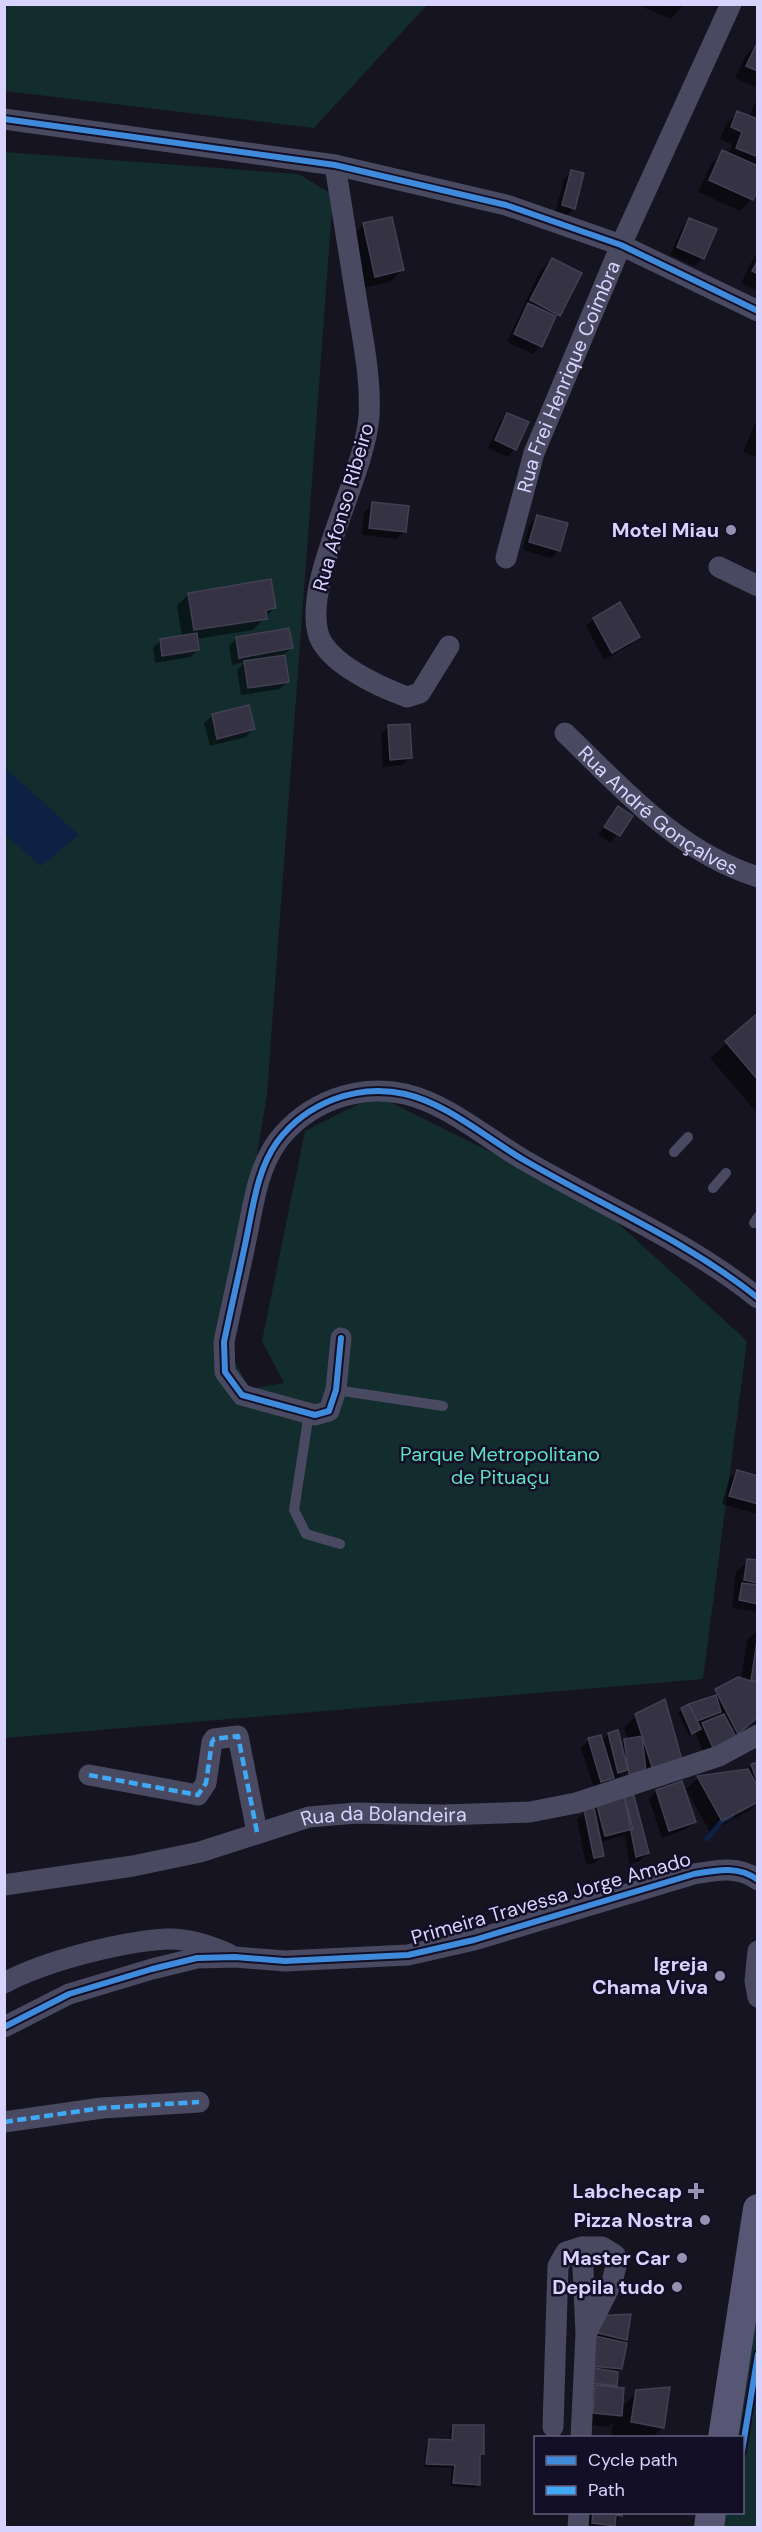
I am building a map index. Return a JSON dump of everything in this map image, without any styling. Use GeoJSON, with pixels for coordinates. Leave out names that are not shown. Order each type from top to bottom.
{"type":"FeatureCollection","features":[{"type":"Feature","properties":{"kind":"main road"},"geometry":{"type":"LineString","coordinates":[[734,2434],[758,2209]]}},
{"type":"Feature","properties":{"kind":"street","name":"Rua Frei Henrique Coimbra"},"geometry":{"type":"LineString","coordinates":[[506,558],[534,453],[621,245],[730,4]]}},
{"type":"Feature","properties":{"kind":"street"},"geometry":{"type":"LineString","coordinates":[[4,119],[335,165],[506,205],[621,245],[758,311]]}},
{"type":"Feature","properties":{"kind":"street","name":"Rua Afonso Ribeiro"},"geometry":{"type":"LineString","coordinates":[[335,165],[370,387],[364,446],[319,588],[315,614],[318,634],[325,648],[350,669],[407,697],[420,693],[449,646]]}},
{"type":"Feature","properties":{"kind":"street"},"geometry":{"type":"LineString","coordinates":[[720,567],[758,586]]}},
{"type":"Feature","properties":{"kind":"street","name":"Rua André Gonçalves"},"geometry":{"type":"LineString","coordinates":[[565,732],[648,814],[682,840],[710,857],[758,877]]}},
{"type":"Feature","properties":{"kind":"street"},"geometry":{"type":"LineString","coordinates":[[341,1338],[336,1390],[329,1411],[315,1415],[242,1395],[225,1372],[224,1342],[265,1161],[288,1130],[310,1110],[340,1096],[363,1092],[405,1094],[426,1101],[531,1164],[606,1204],[732,1277],[758,1298]]}},
{"type":"Feature","properties":{"kind":"street"},"geometry":{"type":"LineString","coordinates":[[89,1775],[198,1795],[206,1784],[214,1739],[229,1735],[238,1736],[257,1832]]}},
{"type":"Feature","properties":{"kind":"street","name":"Rua da Bolandeira"},"geometry":{"type":"LineString","coordinates":[[4,1885],[189,1855],[226,1846],[257,1832],[309,1817],[356,1813],[443,1815],[530,1812],[576,1803],[719,1756],[758,1735]]}},
{"type":"Feature","properties":{"kind":"street","name":"Primeira Travessa Jorge Amado"},"geometry":{"type":"LineString","coordinates":[[4,2027],[69,1994],[115,1979],[197,1958],[235,1957],[285,1961],[408,1955],[474,1940],[694,1874],[718,1869],[734,1870],[751,1875],[758,1880]]}},
{"type":"Feature","properties":{"kind":"street"},"geometry":{"type":"LineString","coordinates":[[4,1983],[21,1974],[80,1955],[167,1939],[205,1943],[235,1957]]}},
{"type":"Feature","properties":{"kind":"street"},"geometry":{"type":"LineString","coordinates":[[758,1951],[755,1982],[758,1996]]}},
{"type":"Feature","properties":{"kind":"street"},"geometry":{"type":"LineString","coordinates":[[4,2122],[102,2108],[200,2102]]}},
{"type":"Feature","properties":{"kind":"street"},"geometry":{"type":"LineString","coordinates":[[553,2427],[558,2266],[566,2252],[582,2247],[610,2250],[617,2262],[612,2282],[586,2334]]}},
{"type":"Feature","properties":{"kind":"street"},"geometry":{"type":"LineString","coordinates":[[581,2436],[586,2334],[582,2247]]}},
{"type":"Feature","properties":{"kind":"lane"},"geometry":{"type":"LineString","coordinates":[[674,1152],[688,1137]]}},
{"type":"Feature","properties":{"kind":"lane"},"geometry":{"type":"LineString","coordinates":[[713,1188],[726,1173]]}},
{"type":"Feature","properties":{"kind":"lane"},"geometry":{"type":"LineString","coordinates":[[336,1390],[443,1407]]}},
{"type":"Feature","properties":{"kind":"lane"},"geometry":{"type":"LineString","coordinates":[[309,1413],[294,1510],[306,1534],[340,1544]]}},
{"type":"Feature","properties":{"kind":"path"},"geometry":{"type":"LineString","coordinates":[[748,2420],[749,2409]]}},
{"type":"Feature","properties":{"kind":"path"},"geometry":{"type":"LineString","coordinates":[[734,2434],[758,2412]]}},
{"type":"Feature","properties":{"kind":"green space"},"geometry":{"type":"Polygon","coordinates":[[[5,4],[427,5],[314,128],[5,91],[5,4]]]}},
{"type":"Feature","properties":{"kind":"green space","name":"Parque Metropolitano de Pituaçu"},"geometry":{"type":"Polygon","coordinates":[[[4,152],[299,174],[333,195],[267,1094],[226,1346],[250,1389],[284,1383],[262,1341],[305,1131],[376,1095],[598,1205],[747,1341],[703,1679],[5,1738],[4,152]]]}},
{"type":"Feature","properties":{"kind":"green space"},"geometry":{"type":"Polygon","coordinates":[[[757,2253],[757,2527],[717,2528],[719,2514],[744,2514],[744,2436],[730,2436],[757,2253]]]}},
{"type":"Feature","properties":{"kind":"water"},"geometry":{"type":"Polygon","coordinates":[[[4,767],[79,835],[41,866],[5,835],[4,767]]]}},
{"type":"Feature","properties":{"kind":"building"},"geometry":{"type":"Polygon","coordinates":[[[758,41],[758,71],[746,66],[758,41]]]}},
{"type":"Feature","properties":{"kind":"building"},"geometry":{"type":"Polygon","coordinates":[[[737,111],[758,119],[758,157],[736,148],[742,132],[731,127],[737,111]]]}},
{"type":"Feature","properties":{"kind":"building"},"geometry":{"type":"Polygon","coordinates":[[[722,150],[758,166],[758,190],[753,200],[709,180],[722,150]]]}},
{"type":"Feature","properties":{"kind":"building"},"geometry":{"type":"Polygon","coordinates":[[[571,170],[584,173],[575,209],[562,205],[571,170]]]}},
{"type":"Feature","properties":{"kind":"building"},"geometry":{"type":"Polygon","coordinates":[[[392,217],[404,270],[375,277],[363,223],[392,217]]]}},
{"type":"Feature","properties":{"kind":"building"},"geometry":{"type":"Polygon","coordinates":[[[689,218],[717,229],[704,259],[677,247],[689,218]]]}},
{"type":"Feature","properties":{"kind":"building"},"geometry":{"type":"Polygon","coordinates":[[[552,258],[582,273],[560,316],[530,300],[552,258]]]}},
{"type":"Feature","properties":{"kind":"building"},"geometry":{"type":"Polygon","coordinates":[[[758,260],[758,274],[752,271],[758,260]]]}},
{"type":"Feature","properties":{"kind":"building"},"geometry":{"type":"Polygon","coordinates":[[[528,303],[556,316],[542,347],[514,334],[528,303]]]}},
{"type":"Feature","properties":{"kind":"building"},"geometry":{"type":"Polygon","coordinates":[[[507,413],[529,422],[516,450],[495,440],[507,413]]]}},
{"type":"Feature","properties":{"kind":"building"},"geometry":{"type":"Polygon","coordinates":[[[372,502],[409,506],[406,532],[369,528],[372,502]]]}},
{"type":"Feature","properties":{"kind":"building"},"geometry":{"type":"Polygon","coordinates":[[[537,515],[568,523],[560,551],[529,542],[537,515]]]}},
{"type":"Feature","properties":{"kind":"building"},"geometry":{"type":"Polygon","coordinates":[[[271,579],[276,608],[266,610],[267,619],[194,630],[188,593],[271,579]]]}},
{"type":"Feature","properties":{"kind":"building"},"geometry":{"type":"Polygon","coordinates":[[[620,602],[640,637],[612,653],[593,618],[620,602]]]}},
{"type":"Feature","properties":{"kind":"building"},"geometry":{"type":"Polygon","coordinates":[[[289,628],[293,648],[239,658],[236,637],[289,628]]]}},
{"type":"Feature","properties":{"kind":"building"},"geometry":{"type":"Polygon","coordinates":[[[197,633],[199,650],[162,656],[160,639],[197,633]]]}},
{"type":"Feature","properties":{"kind":"building"},"geometry":{"type":"Polygon","coordinates":[[[285,655],[289,682],[248,688],[244,661],[285,655]]]}},
{"type":"Feature","properties":{"kind":"building"},"geometry":{"type":"Polygon","coordinates":[[[249,705],[255,729],[217,739],[212,714],[249,705]]]}},
{"type":"Feature","properties":{"kind":"building"},"geometry":{"type":"Polygon","coordinates":[[[410,724],[412,758],[390,760],[388,725],[410,724]]]}},
{"type":"Feature","properties":{"kind":"building"},"geometry":{"type":"Polygon","coordinates":[[[618,806],[633,816],[620,836],[604,827],[618,806]]]}},
{"type":"Feature","properties":{"kind":"building"},"geometry":{"type":"Polygon","coordinates":[[[758,1013],[758,1080],[725,1041],[758,1013]]]}},
{"type":"Feature","properties":{"kind":"building"},"geometry":{"type":"Polygon","coordinates":[[[737,1470],[758,1476],[758,1504],[729,1496],[737,1470]]]}},
{"type":"Feature","properties":{"kind":"building"},"geometry":{"type":"Polygon","coordinates":[[[747,1559],[758,1560],[758,1583],[744,1580],[747,1559]]]}},
{"type":"Feature","properties":{"kind":"building"},"geometry":{"type":"Polygon","coordinates":[[[742,1583],[758,1585],[758,1604],[739,1600],[742,1583]]]}},
{"type":"Feature","properties":{"kind":"building"},"geometry":{"type":"Polygon","coordinates":[[[758,1634],[758,1681],[751,1681],[758,1634]]]}},
{"type":"Feature","properties":{"kind":"building"},"geometry":{"type":"Polygon","coordinates":[[[738,1677],[758,1683],[758,1717],[738,1734],[715,1689],[738,1677]]]}},
{"type":"Feature","properties":{"kind":"building"},"geometry":{"type":"Polygon","coordinates":[[[716,1695],[721,1712],[697,1721],[689,1704],[716,1695]]]}},
{"type":"Feature","properties":{"kind":"building"},"geometry":{"type":"Polygon","coordinates":[[[665,1699],[682,1760],[653,1770],[635,1714],[665,1699]]]}},
{"type":"Feature","properties":{"kind":"building"},"geometry":{"type":"Polygon","coordinates":[[[689,1704],[701,1729],[692,1734],[681,1708],[689,1704]]]}},
{"type":"Feature","properties":{"kind":"building"},"geometry":{"type":"Polygon","coordinates":[[[724,1714],[737,1739],[714,1750],[702,1723],[724,1714]]]}},
{"type":"Feature","properties":{"kind":"building"},"geometry":{"type":"Polygon","coordinates":[[[618,1730],[628,1770],[618,1773],[608,1733],[618,1730]]]}},
{"type":"Feature","properties":{"kind":"building"},"geometry":{"type":"Polygon","coordinates":[[[601,1735],[614,1778],[601,1782],[588,1738],[601,1735]]]}},
{"type":"Feature","properties":{"kind":"building"},"geometry":{"type":"Polygon","coordinates":[[[642,1736],[646,1772],[629,1774],[624,1739],[642,1736]]]}},
{"type":"Feature","properties":{"kind":"building"},"geometry":{"type":"Polygon","coordinates":[[[758,1762],[758,1784],[751,1764],[758,1762]]]}},
{"type":"Feature","properties":{"kind":"building"},"geometry":{"type":"Polygon","coordinates":[[[748,1769],[758,1787],[758,1802],[722,1821],[697,1776],[748,1769]]]}},
{"type":"Feature","properties":{"kind":"building"},"geometry":{"type":"Polygon","coordinates":[[[682,1781],[696,1822],[669,1831],[656,1790],[682,1781]]]}},
{"type":"Feature","properties":{"kind":"building"},"geometry":{"type":"Polygon","coordinates":[[[624,1795],[634,1796],[649,1853],[636,1857],[624,1795]]]}},
{"type":"Feature","properties":{"kind":"building"},"geometry":{"type":"Polygon","coordinates":[[[624,1795],[633,1829],[605,1836],[596,1802],[624,1795]]]}},
{"type":"Feature","properties":{"kind":"building"},"geometry":{"type":"Polygon","coordinates":[[[594,1808],[604,1856],[594,1858],[584,1810],[594,1808]]]}},
{"type":"Feature","properties":{"kind":"building"},"geometry":{"type":"Polygon","coordinates":[[[631,2314],[627,2340],[593,2332],[595,2316],[631,2314]]]}},
{"type":"Feature","properties":{"kind":"building"},"geometry":{"type":"Polygon","coordinates":[[[595,2336],[627,2343],[622,2369],[591,2366],[595,2336]]]}},
{"type":"Feature","properties":{"kind":"building"},"geometry":{"type":"Polygon","coordinates":[[[594,2368],[618,2372],[617,2386],[593,2383],[594,2368]]]}},
{"type":"Feature","properties":{"kind":"building"},"geometry":{"type":"Polygon","coordinates":[[[595,2385],[624,2388],[622,2416],[593,2413],[595,2385]]]}},
{"type":"Feature","properties":{"kind":"building"},"geometry":{"type":"Polygon","coordinates":[[[670,2387],[664,2428],[631,2422],[636,2390],[670,2387]]]}},
{"type":"Feature","properties":{"kind":"building"},"geometry":{"type":"Polygon","coordinates":[[[453,2425],[484,2425],[484,2454],[480,2454],[480,2485],[453,2483],[455,2465],[426,2464],[429,2439],[452,2440],[453,2425]]]}},
{"type":"Feature","properties":{"kind":"building"},"geometry":{"type":"Polygon","coordinates":[[[593,2514],[622,2514],[622,2516],[616,2515],[615,2526],[592,2523],[593,2514]]]}},
{"type":"Feature","properties":{"kind":"waterway"},"geometry":{"type":"LineString","coordinates":[[707,1839],[722,1821],[731,1816]]}},
{"type":"Feature","properties":{"kind":"marked path"},"geometry":{"type":"LineString","coordinates":[[89,1775],[198,1795],[206,1783],[214,1739],[238,1736],[257,1832]]}},
{"type":"Feature","properties":{"kind":"marked path"},"geometry":{"type":"LineString","coordinates":[[4,2122],[102,2108],[199,2102]]}},
{"type":"Feature","properties":{"kind":"cycle path"},"geometry":{"type":"LineString","coordinates":[[4,119],[335,165],[506,205],[621,245],[758,311]]}},
{"type":"Feature","properties":{"kind":"cycle path"},"geometry":{"type":"LineString","coordinates":[[341,1338],[336,1390],[329,1411],[315,1415],[242,1395],[225,1372],[224,1342],[257,1189],[270,1153],[289,1128],[302,1116],[334,1099],[369,1091],[405,1094],[452,1113],[553,1177],[673,1241],[758,1298]]}},
{"type":"Feature","properties":{"kind":"cycle path"},"geometry":{"type":"LineString","coordinates":[[4,2027],[69,1994],[197,1958],[235,1957],[285,1961],[408,1955],[474,1940],[694,1874],[735,1870],[758,1880]]}},
{"type":"Feature","properties":{"kind":"cycle path"},"geometry":{"type":"LineString","coordinates":[[744,2439],[758,2354]]}},
{"type":"Feature","properties":{"kind":"place","name":"Motel Miau"},"geometry":{"type":"Point","coordinates":[731,530]}},
{"type":"Feature","properties":{"kind":"place","name":"Igreja Chama Viva"},"geometry":{"type":"Point","coordinates":[720,1976]}},
{"type":"Feature","properties":{"kind":"place","name":"Labchecap"},"geometry":{"type":"Point","coordinates":[696,2191]}},
{"type":"Feature","properties":{"kind":"place","name":"Pizza Nostra"},"geometry":{"type":"Point","coordinates":[705,2220]}},
{"type":"Feature","properties":{"kind":"place","name":"Master Car"},"geometry":{"type":"Point","coordinates":[682,2258]}},
{"type":"Feature","properties":{"kind":"place","name":"Depila tudo"},"geometry":{"type":"Point","coordinates":[677,2287]}}]}
